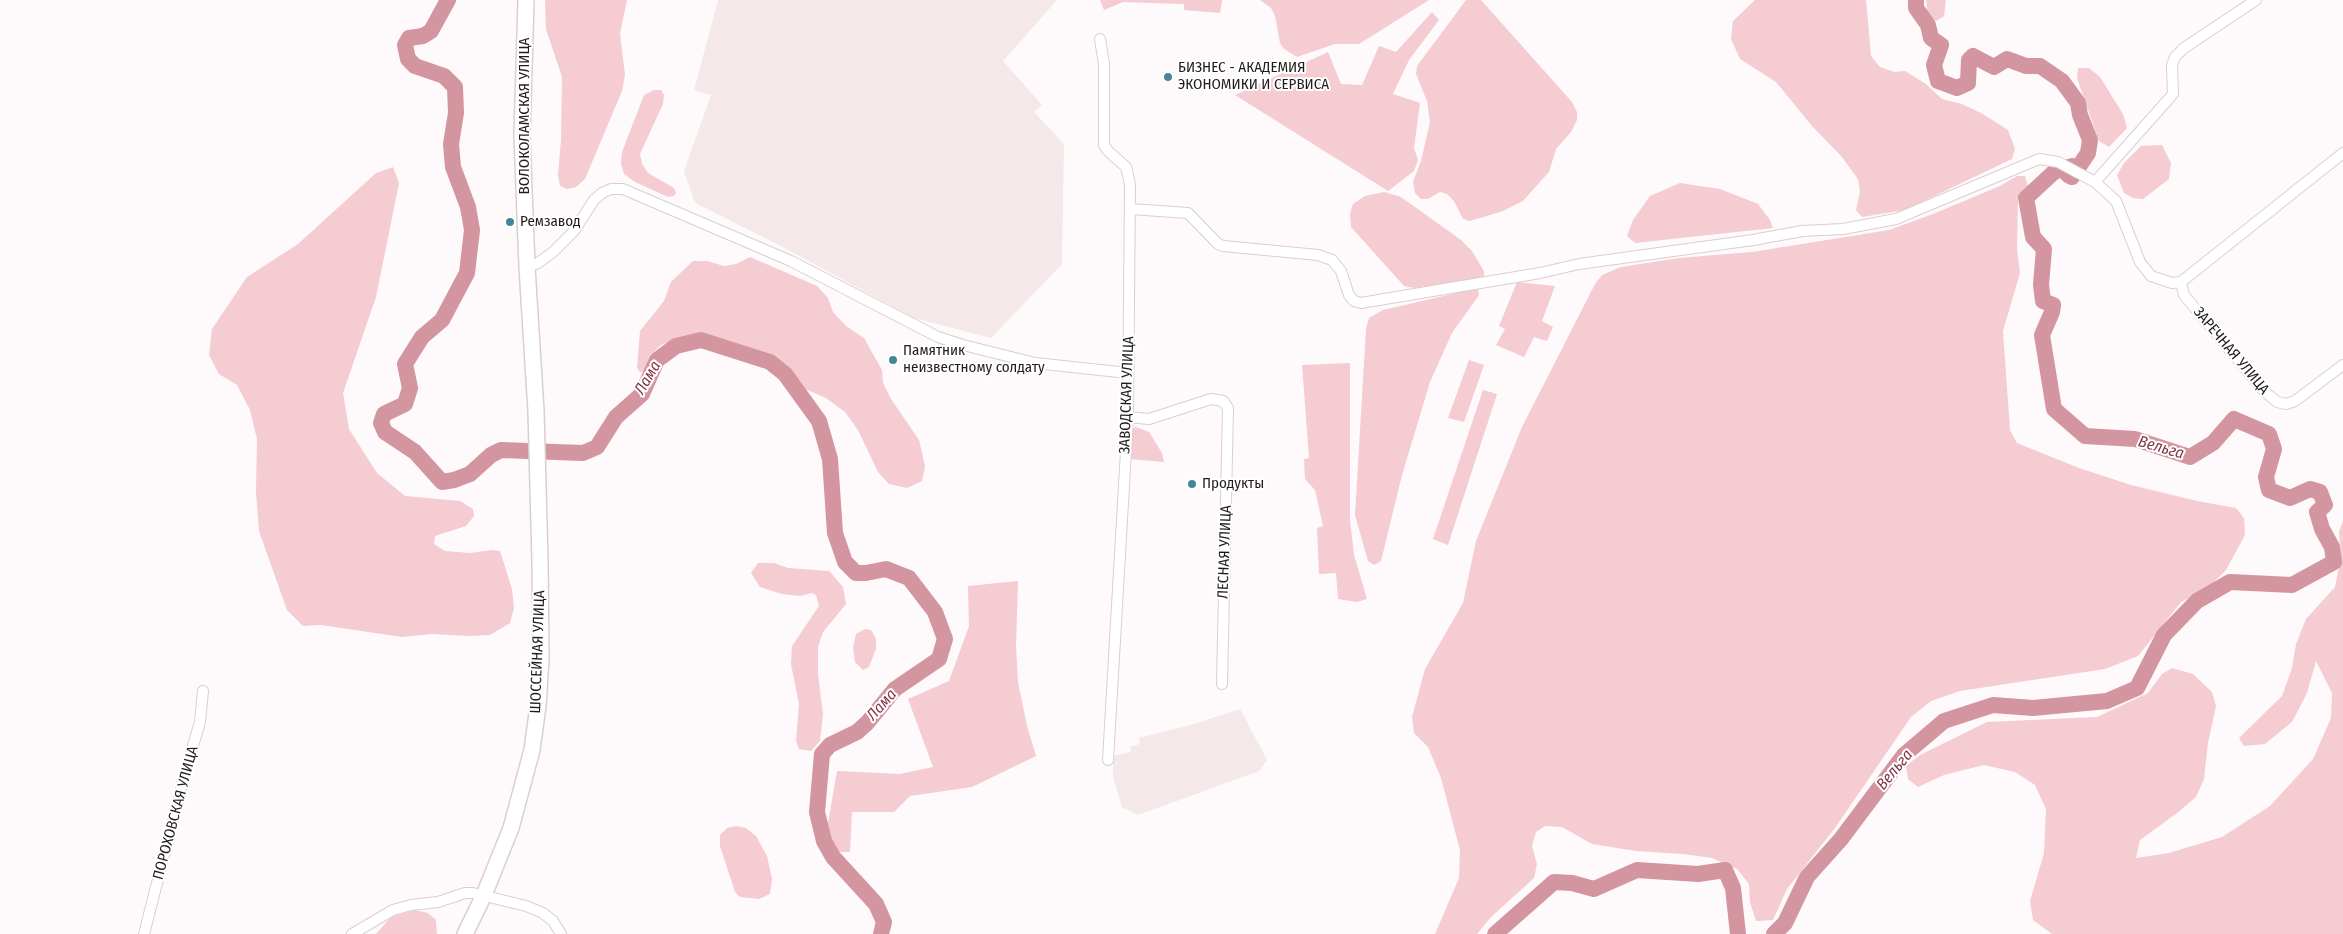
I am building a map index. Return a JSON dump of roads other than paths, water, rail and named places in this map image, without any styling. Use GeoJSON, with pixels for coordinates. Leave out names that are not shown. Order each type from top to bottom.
{"type":"FeatureCollection","features":[{"type":"Feature","properties":{"kind":"main road","name":"ВОЛОКОЛАМСКАЯ УЛИЦА"},"geometry":{"type":"LineString","coordinates":[[526,0],[522,136],[527,267],[536,411]]}},
{"type":"Feature","properties":{"kind":"main road","name":"ШОССЕЙНАЯ УЛИЦА"},"geometry":{"type":"LineString","coordinates":[[465,934],[484,895],[511,828],[532,750],[538,706],[541,619],[536,411]]}},
{"type":"Feature","properties":{"kind":"street"},"geometry":{"type":"LineString","coordinates":[[2095,182],[2173,94],[2172,65],[2175,57],[2184,48],[2256,0]]}},
{"type":"Feature","properties":{"kind":"street","name":"ЗАВОДСКАЯ УЛИЦА"},"geometry":{"type":"LineString","coordinates":[[1100,39],[1104,64],[1104,145],[1126,167],[1129,174],[1130,209],[1128,416],[1108,760]]}},
{"type":"Feature","properties":{"kind":"street"},"geometry":{"type":"LineString","coordinates":[[1130,209],[1188,212],[1218,244],[1223,246],[1318,255],[1332,260],[1341,271],[1349,295],[1354,301],[1360,303],[1540,273],[1579,264],[1753,240],[1802,231],[1843,229],[1896,220],[2038,158],[2058,162],[2095,182],[2116,201],[2140,262],[2151,276],[2163,281],[2181,282],[2343,153]]}},
{"type":"Feature","properties":{"kind":"street"},"geometry":{"type":"LineString","coordinates":[[527,267],[538,263],[553,252],[574,230],[594,200],[602,193],[611,189],[623,189],[791,261],[938,337],[1036,362],[1128,373]]}},
{"type":"Feature","properties":{"kind":"street","name":"ЗАРЕЧНАЯ УЛИЦА"},"geometry":{"type":"LineString","coordinates":[[2181,282],[2184,295],[2263,390],[2277,402],[2286,404],[2295,401],[2343,365]]}},
{"type":"Feature","properties":{"kind":"street","name":"ЛЕСНАЯ УЛИЦА"},"geometry":{"type":"LineString","coordinates":[[1128,416],[1148,419],[1211,399],[1223,401],[1228,408],[1222,684]]}},
{"type":"Feature","properties":{"kind":"street","name":"ПОРОХОВСКАЯ УЛИЦА"},"geometry":{"type":"LineString","coordinates":[[144,934],[200,722],[203,691]]}},
{"type":"Feature","properties":{"kind":"street"},"geometry":{"type":"LineString","coordinates":[[352,934],[393,910],[411,905],[438,902],[464,893],[484,895],[526,906],[543,913],[553,921],[560,934]]}},
{"type":"Feature","properties":{"kind":"waterway","name":"Лама"},"geometry":{"type":"LineString","coordinates":[[448,0],[431,31],[423,36],[409,38],[405,45],[408,59],[415,66],[444,76],[455,87],[456,113],[451,144],[453,167],[468,207],[472,230],[467,273],[442,320],[422,337],[405,364],[410,388],[405,404],[384,414],[381,423],[385,432],[415,452],[442,482],[470,474],[491,455],[501,450],[583,453],[597,447],[616,417],[642,394],[657,360],[676,346],[701,340],[770,362],[785,374],[819,421],[830,459],[835,533],[845,562],[856,573],[886,569],[909,578],[935,612],[945,639],[939,659],[895,689],[867,723],[857,732],[830,745],[822,754],[817,812],[824,841],[833,857],[876,904],[884,922],[881,934]]}},
{"type":"Feature","properties":{"kind":"waterway","name":"Вельга"},"geometry":{"type":"LineString","coordinates":[[1774,934],[1785,923],[1807,877],[1841,839],[1904,755],[1944,721],[1993,705],[2033,708],[2107,701],[2137,688],[2164,635],[2197,601],[2230,582],[2292,585],[2334,562],[2332,547],[2322,529],[2317,512],[2325,505],[2320,492],[2310,489],[2290,498],[2269,490],[2266,477],[2274,449],[2269,434],[2234,419],[2213,443],[2190,457],[2135,439],[2085,436],[2054,409],[2042,335],[2053,305],[2043,301],[2041,285],[2044,249],[2033,237],[2026,198],[2054,172],[2072,166],[2068,175],[2072,177],[2088,153],[2090,140],[2080,115],[2078,103],[2062,81],[2040,66],[2026,66],[2007,59],[1994,67],[1973,56],[1969,60],[1968,83],[1957,88],[1938,81],[1934,65],[1941,45],[1931,38],[1928,25],[1916,8],[1916,0]]}},
{"type":"Feature","properties":{"kind":"waterway","name":"Вельга"},"geometry":{"type":"LineString","coordinates":[[1495,934],[1554,882],[1572,883],[1594,889],[1637,870],[1698,874],[1725,870],[1733,888],[1738,934]]}},
{"type":"Feature","properties":{"kind":"place","name":"БИЗНЕС - АКАДЕМИЯ ЭКОНОМИКИ И СЕРВИСА"},"geometry":{"type":"Point","coordinates":[1168,77]}},
{"type":"Feature","properties":{"kind":"place","name":"Ремзавод"},"geometry":{"type":"Point","coordinates":[510,222]}},
{"type":"Feature","properties":{"kind":"place","name":"Памятник неизвестному солдату"},"geometry":{"type":"Point","coordinates":[893,360]}},
{"type":"Feature","properties":{"kind":"place","name":"Продукты"},"geometry":{"type":"Point","coordinates":[1192,484]}}]}
